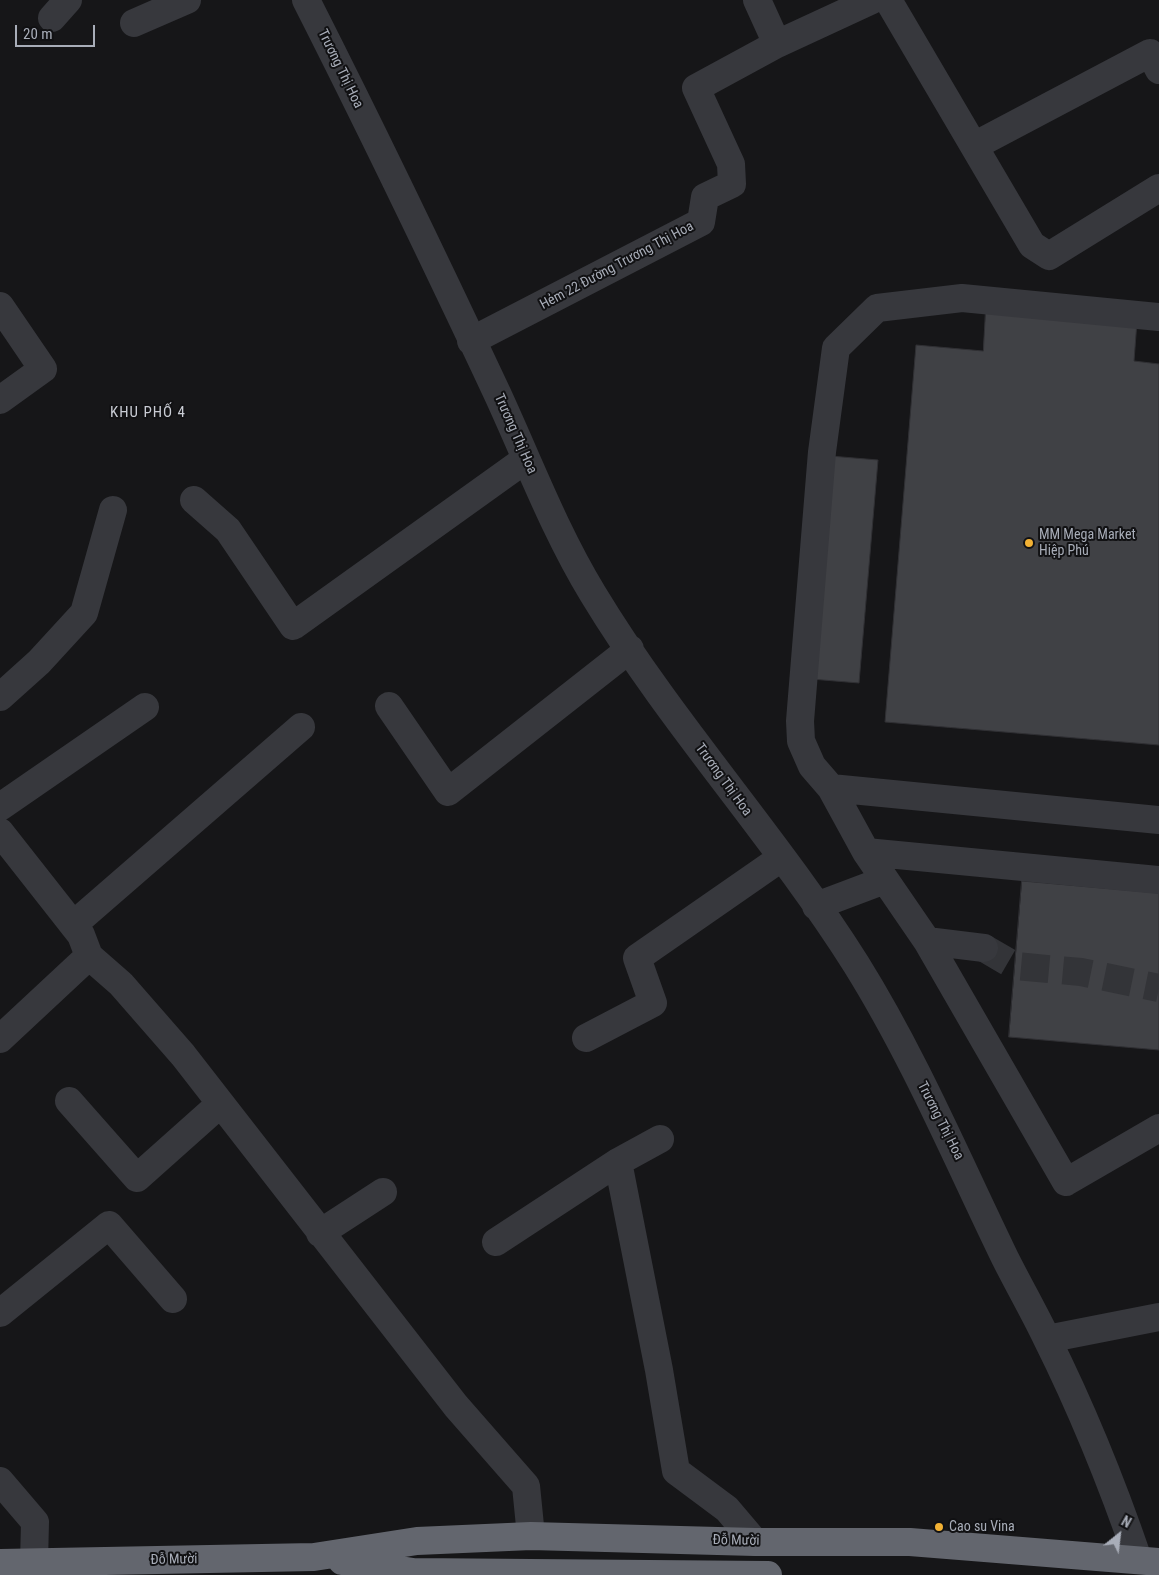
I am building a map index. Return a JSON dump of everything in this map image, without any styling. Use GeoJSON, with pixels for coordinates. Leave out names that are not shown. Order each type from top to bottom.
{"type":"FeatureCollection","features":[{"type":"Feature","properties":{"kind":"highway","name":"Đỗ Mười"},"geometry":{"type":"LineString","coordinates":[[0,1563],[314,1557],[417,1541],[531,1536],[755,1542],[910,1542],[1149,1561]]}},
{"type":"Feature","properties":{"kind":"highway","name":"Đỗ Mười"},"geometry":{"type":"LineString","coordinates":[[0,1547],[34,1563]]}},
{"type":"Feature","properties":{"kind":"highway","name":"Đỗ Mười"},"geometry":{"type":"LineString","coordinates":[[314,1557],[413,1572],[768,1575]]}},
{"type":"Feature","properties":{"kind":"street"},"geometry":{"type":"LineString","coordinates":[[134,23],[187,0]]}},
{"type":"Feature","properties":{"kind":"street","name":"Trương Thị Hoa"},"geometry":{"type":"LineString","coordinates":[[308,0],[472,342],[563,540],[592,594],[857,966],[943,1125],[1006,1259],[1048,1339],[1111,1482],[1149,1561]]}},
{"type":"Feature","properties":{"kind":"street"},"geometry":{"type":"LineString","coordinates":[[757,0],[777,44],[872,0]]}},
{"type":"Feature","properties":{"kind":"street"},"geometry":{"type":"LineString","coordinates":[[888,0],[1032,245],[1049,256],[1159,188]]}},
{"type":"Feature","properties":{"kind":"street","name":"Hẻm 22 Đường Trương Thị Hoa"},"geometry":{"type":"LineString","coordinates":[[472,342],[701,222],[706,197],[732,184],[731,164],[696,88],[777,44]]}},
{"type":"Feature","properties":{"kind":"street"},"geometry":{"type":"LineString","coordinates":[[974,146],[1150,53],[1159,70]]}},
{"type":"Feature","properties":{"kind":"street"},"geometry":{"type":"LineString","coordinates":[[1159,317],[962,298],[877,308],[836,348],[822,452],[800,721],[801,741],[812,766],[831,788],[866,852],[927,941],[1066,1182],[1159,1128]]}},
{"type":"Feature","properties":{"kind":"street"},"geometry":{"type":"LineString","coordinates":[[0,306],[43,369],[0,400]]}},
{"type":"Feature","properties":{"kind":"street"},"geometry":{"type":"LineString","coordinates":[[194,500],[228,530],[293,626],[526,459]]}},
{"type":"Feature","properties":{"kind":"street"},"geometry":{"type":"LineString","coordinates":[[0,697],[39,662],[84,613],[113,510]]}},
{"type":"Feature","properties":{"kind":"street"},"geometry":{"type":"LineString","coordinates":[[389,706],[448,792],[630,649]]}},
{"type":"Feature","properties":{"kind":"street"},"geometry":{"type":"LineString","coordinates":[[0,807],[145,707]]}},
{"type":"Feature","properties":{"kind":"street"},"geometry":{"type":"LineString","coordinates":[[73,924],[301,727]]}},
{"type":"Feature","properties":{"kind":"street"},"geometry":{"type":"LineString","coordinates":[[831,788],[1159,820]]}},
{"type":"Feature","properties":{"kind":"street"},"geometry":{"type":"LineString","coordinates":[[0,832],[81,934],[90,956],[121,984],[183,1055],[456,1406],[526,1486],[531,1536]]}},
{"type":"Feature","properties":{"kind":"street"},"geometry":{"type":"LineString","coordinates":[[866,852],[1159,880]]}},
{"type":"Feature","properties":{"kind":"street"},"geometry":{"type":"LineString","coordinates":[[586,1038],[652,1003],[637,958],[781,858]]}},
{"type":"Feature","properties":{"kind":"street"},"geometry":{"type":"LineString","coordinates":[[816,906],[885,880]]}},
{"type":"Feature","properties":{"kind":"street"},"geometry":{"type":"LineString","coordinates":[[927,941],[984,948]]}},
{"type":"Feature","properties":{"kind":"street"},"geometry":{"type":"LineString","coordinates":[[0,1039],[90,956]]}},
{"type":"Feature","properties":{"kind":"street"},"geometry":{"type":"LineString","coordinates":[[69,1101],[137,1178],[220,1104]]}},
{"type":"Feature","properties":{"kind":"street"},"geometry":{"type":"LineString","coordinates":[[496,1242],[618,1162],[660,1139]]}},
{"type":"Feature","properties":{"kind":"street"},"geometry":{"type":"LineString","coordinates":[[618,1162],[659,1370],[676,1471],[727,1509],[755,1542]]}},
{"type":"Feature","properties":{"kind":"street"},"geometry":{"type":"LineString","coordinates":[[320,1233],[383,1192]]}},
{"type":"Feature","properties":{"kind":"street"},"geometry":{"type":"LineString","coordinates":[[0,1313],[110,1225],[173,1299]]}},
{"type":"Feature","properties":{"kind":"street"},"geometry":{"type":"LineString","coordinates":[[1048,1339],[1159,1316]]}},
{"type":"Feature","properties":{"kind":"street"},"geometry":{"type":"LineString","coordinates":[[0,1482],[35,1522],[34,1563]]}},
{"type":"Feature","properties":{"kind":"building","name":"MM Mega Market Hiệp Phú"},"geometry":{"type":"Polygon","coordinates":[[[986,308],[1137,321],[1134,361],[1159,364],[1159,745],[885,722],[916,345],[983,351],[986,308]]]}},
{"type":"Feature","properties":{"kind":"building"},"geometry":{"type":"Polygon","coordinates":[[[830,456],[878,460],[859,683],[811,679],[830,456]]]}},
{"type":"Feature","properties":{"kind":"building"},"geometry":{"type":"Polygon","coordinates":[[[1022,881],[1159,893],[1159,1050],[1009,1037],[1022,881]]]}},
{"type":"Feature","properties":{"kind":"tunnel"},"geometry":{"type":"LineString","coordinates":[[984,948],[1015,966],[1081,972],[1159,988]]}},
{"type":"Feature","properties":{"kind":"place","name":"MM Mega Market Hiệp Phú"},"geometry":{"type":"Point","coordinates":[1029,543]}},
{"type":"Feature","properties":{"kind":"place","name":"Cao su Vina"},"geometry":{"type":"Point","coordinates":[939,1527]}},
{"type":"Feature","properties":{"kind":"district","name":"KHU PHỐ 4"},"geometry":{"type":"Point","coordinates":[148,413]}}]}
